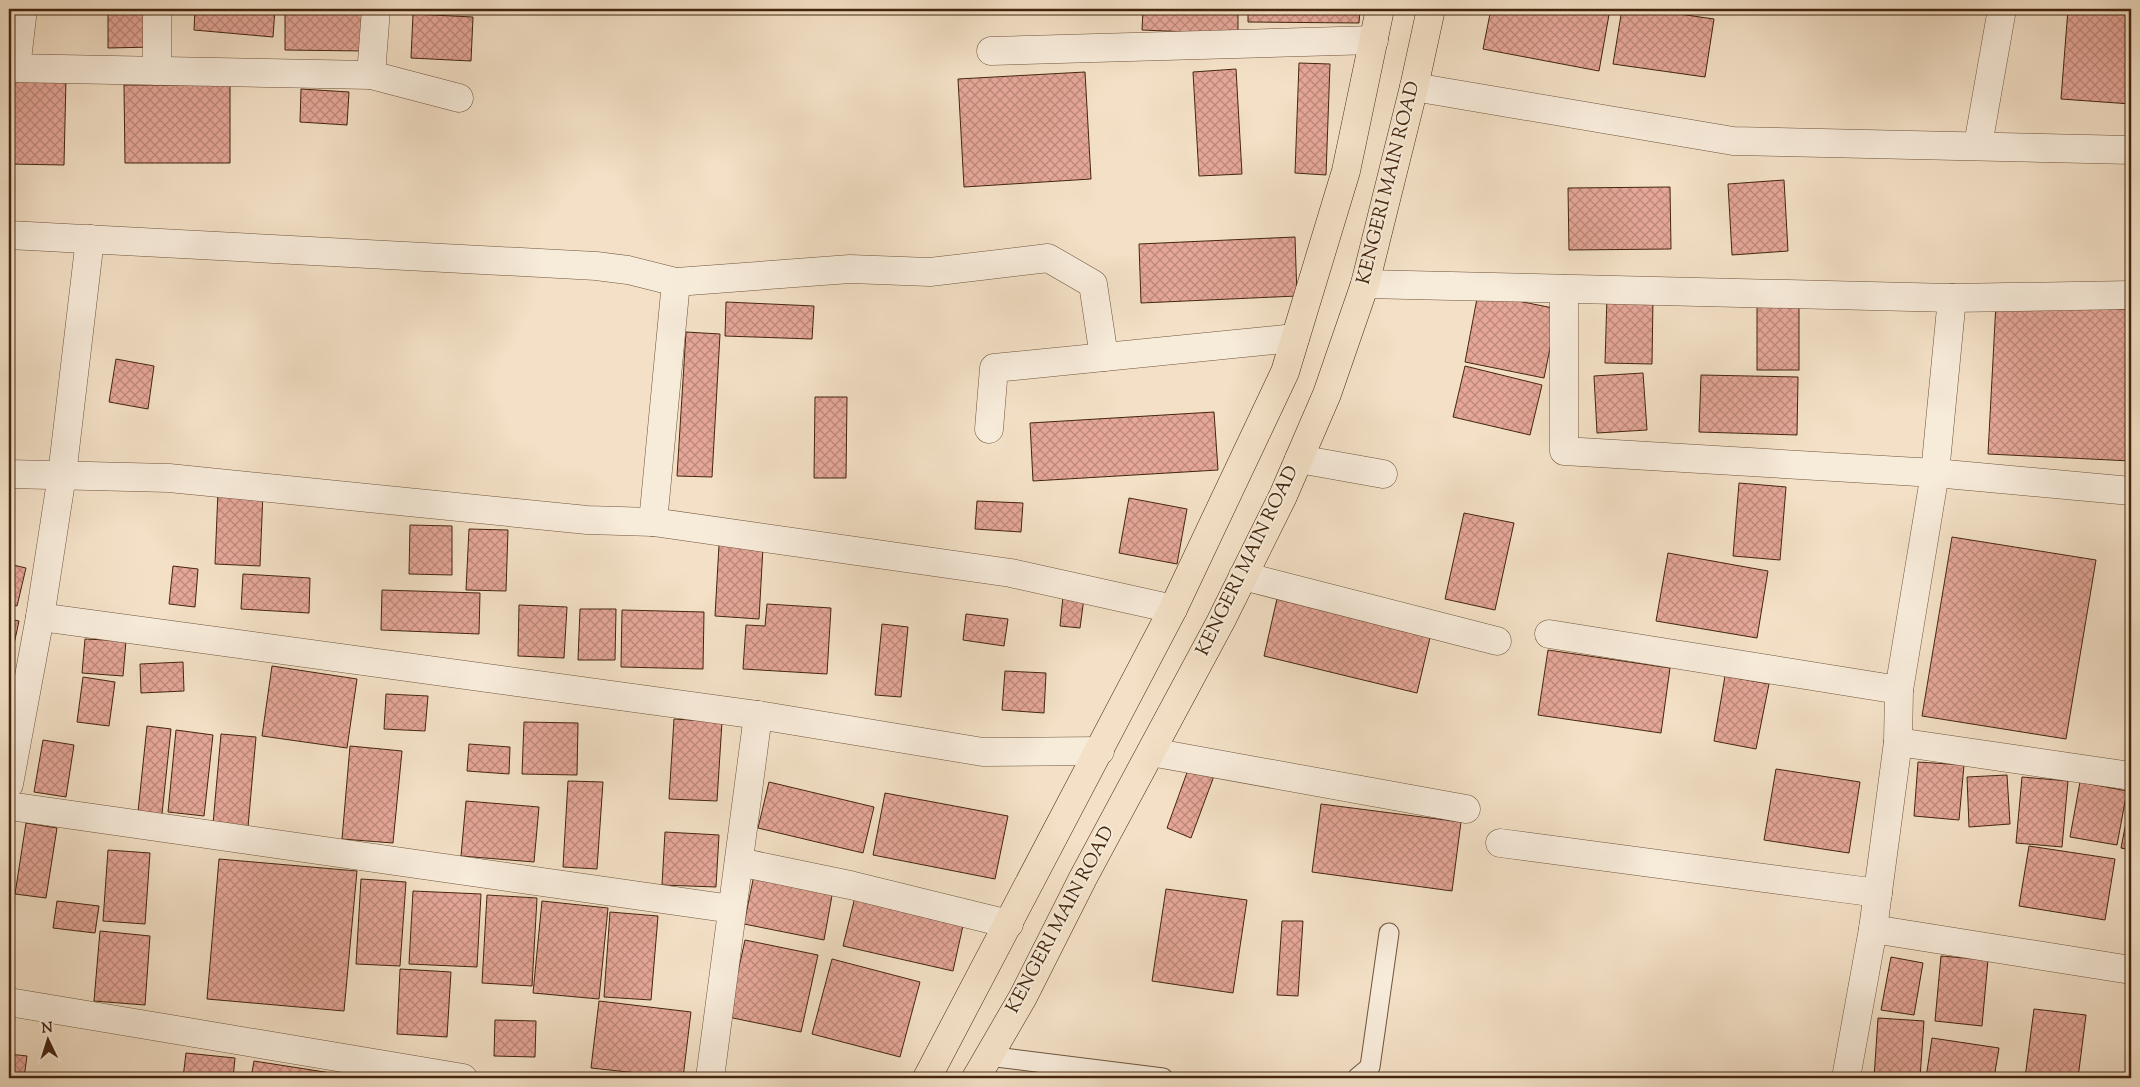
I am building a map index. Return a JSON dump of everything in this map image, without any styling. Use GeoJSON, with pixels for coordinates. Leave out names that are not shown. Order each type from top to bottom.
{"type":"FeatureCollection","features":[{"type":"Feature","properties":{"kind":"main road"},"geometry":{"type":"LineString","coordinates":[[927,1078],[1173,610],[1285,372],[1346,171],[1380,9]]}},
{"type":"Feature","properties":{"kind":"main road","name":"KENGERI MAIN ROAD"},"geometry":{"type":"LineString","coordinates":[[982,1067],[1023,997],[1243,576],[1299,459],[1327,394],[1365,284],[1414,87],[1430,9]]}},
{"type":"Feature","properties":{"kind":"street"},"geometry":{"type":"LineString","coordinates":[[23,9],[12,68],[371,75],[459,98]]}},
{"type":"Feature","properties":{"kind":"street"},"geometry":{"type":"LineString","coordinates":[[157,9],[157,71]]}},
{"type":"Feature","properties":{"kind":"street"},"geometry":{"type":"LineString","coordinates":[[371,75],[376,9]]}},
{"type":"Feature","properties":{"kind":"street"},"geometry":{"type":"LineString","coordinates":[[1978,145],[2002,9]]}},
{"type":"Feature","properties":{"kind":"street"},"geometry":{"type":"LineString","coordinates":[[991,52],[1374,40]]}},
{"type":"Feature","properties":{"kind":"street"},"geometry":{"type":"LineString","coordinates":[[1414,87],[1734,140],[2131,150]]}},
{"type":"Feature","properties":{"kind":"street"},"geometry":{"type":"LineString","coordinates":[[9,235],[596,266],[628,270],[676,282],[850,270],[930,272],[1048,258],[1093,284],[1104,357]]}},
{"type":"Feature","properties":{"kind":"street"},"geometry":{"type":"LineString","coordinates":[[9,784],[40,617],[62,475],[90,239]]}},
{"type":"Feature","properties":{"kind":"street"},"geometry":{"type":"LineString","coordinates":[[652,522],[676,282]]}},
{"type":"Feature","properties":{"kind":"street"},"geometry":{"type":"LineString","coordinates":[[1365,284],[1952,298],[2131,295]]}},
{"type":"Feature","properties":{"kind":"street"},"geometry":{"type":"LineString","coordinates":[[1564,288],[1564,451],[1934,473],[2131,491]]}},
{"type":"Feature","properties":{"kind":"street"},"geometry":{"type":"LineString","coordinates":[[1846,1078],[1878,893],[1898,742],[1899,690],[1934,473],[1952,298]]}},
{"type":"Feature","properties":{"kind":"street"},"geometry":{"type":"LineString","coordinates":[[989,430],[994,368],[1295,338]]}},
{"type":"Feature","properties":{"kind":"street"},"geometry":{"type":"LineString","coordinates":[[1299,459],[1383,474]]}},
{"type":"Feature","properties":{"kind":"street"},"geometry":{"type":"LineString","coordinates":[[9,474],[169,478],[587,520],[652,522],[1010,573],[1173,610]]}},
{"type":"Feature","properties":{"kind":"street"},"geometry":{"type":"LineString","coordinates":[[1243,576],[1497,640]]}},
{"type":"Feature","properties":{"kind":"street"},"geometry":{"type":"LineString","coordinates":[[40,617],[758,715],[983,752],[1100,751]]}},
{"type":"Feature","properties":{"kind":"street"},"geometry":{"type":"LineString","coordinates":[[1550,634],[1899,690]]}},
{"type":"Feature","properties":{"kind":"street"},"geometry":{"type":"LineString","coordinates":[[710,1078],[758,715]]}},
{"type":"Feature","properties":{"kind":"street"},"geometry":{"type":"LineString","coordinates":[[1898,742],[2131,776]]}},
{"type":"Feature","properties":{"kind":"street"},"geometry":{"type":"LineString","coordinates":[[1151,752],[1466,809]]}},
{"type":"Feature","properties":{"kind":"street"},"geometry":{"type":"LineString","coordinates":[[9,806],[732,910]]}},
{"type":"Feature","properties":{"kind":"street"},"geometry":{"type":"LineString","coordinates":[[1500,843],[1878,893]]}},
{"type":"Feature","properties":{"kind":"street"},"geometry":{"type":"LineString","coordinates":[[739,862],[850,885],[1009,924]]}},
{"type":"Feature","properties":{"kind":"street"},"geometry":{"type":"LineString","coordinates":[[1873,929],[2131,970]]}},
{"type":"Feature","properties":{"kind":"street"},"geometry":{"type":"LineString","coordinates":[[9,1002],[463,1078]]}},
{"type":"Feature","properties":{"kind":"lane"},"geometry":{"type":"LineString","coordinates":[[1357,1078],[1370,1067],[1389,932]]}},
{"type":"Feature","properties":{"kind":"lane"},"geometry":{"type":"LineString","coordinates":[[982,1067],[1163,1078]]}},
{"type":"Feature","properties":{"kind":"building"},"geometry":{"type":"Polygon","coordinates":[[[108,9],[153,9],[154,47],[108,48],[108,9]]]}},
{"type":"Feature","properties":{"kind":"building"},"geometry":{"type":"Polygon","coordinates":[[[195,9],[275,9],[273,37],[194,30],[195,9]]]}},
{"type":"Feature","properties":{"kind":"building"},"geometry":{"type":"Polygon","coordinates":[[[285,9],[366,9],[365,51],[285,50],[285,9]]]}},
{"type":"Feature","properties":{"kind":"building"},"geometry":{"type":"Polygon","coordinates":[[[1143,9],[1238,9],[1238,34],[1142,30],[1143,9]]]}},
{"type":"Feature","properties":{"kind":"building"},"geometry":{"type":"Polygon","coordinates":[[[1248,9],[1360,9],[1359,23],[1248,22],[1248,9]]]}},
{"type":"Feature","properties":{"kind":"building"},"geometry":{"type":"Polygon","coordinates":[[[1491,9],[1610,9],[1599,71],[1483,49],[1491,9]]]}},
{"type":"Feature","properties":{"kind":"building"},"geometry":{"type":"Polygon","coordinates":[[[1622,9],[1644,9],[1714,19],[1705,77],[1613,64],[1622,9]]]}},
{"type":"Feature","properties":{"kind":"building"},"geometry":{"type":"Polygon","coordinates":[[[2068,9],[2131,9],[2131,104],[2061,99],[2068,9]]]}},
{"type":"Feature","properties":{"kind":"building"},"geometry":{"type":"Polygon","coordinates":[[[413,14],[473,17],[471,61],[411,58],[413,14]]]}},
{"type":"Feature","properties":{"kind":"building"},"geometry":{"type":"Polygon","coordinates":[[[1299,63],[1330,64],[1326,175],[1295,173],[1299,63]]]}},
{"type":"Feature","properties":{"kind":"building"},"geometry":{"type":"Polygon","coordinates":[[[1236,69],[1242,174],[1199,176],[1193,72],[1236,69]]]}},
{"type":"Feature","properties":{"kind":"building"},"geometry":{"type":"Polygon","coordinates":[[[1085,72],[1091,179],[964,187],[958,79],[1085,72]]]}},
{"type":"Feature","properties":{"kind":"building"},"geometry":{"type":"Polygon","coordinates":[[[9,76],[66,78],[64,165],[9,164],[9,76]]]}},
{"type":"Feature","properties":{"kind":"building"},"geometry":{"type":"Polygon","coordinates":[[[124,85],[230,85],[230,163],[125,163],[124,85]]]}},
{"type":"Feature","properties":{"kind":"building"},"geometry":{"type":"Polygon","coordinates":[[[301,89],[349,92],[347,125],[300,122],[301,89]]]}},
{"type":"Feature","properties":{"kind":"building"},"geometry":{"type":"Polygon","coordinates":[[[1784,180],[1788,251],[1732,255],[1728,184],[1784,180]]]}},
{"type":"Feature","properties":{"kind":"building"},"geometry":{"type":"Polygon","coordinates":[[[1670,187],[1671,249],[1569,250],[1568,188],[1670,187]]]}},
{"type":"Feature","properties":{"kind":"building"},"geometry":{"type":"Polygon","coordinates":[[[1295,237],[1297,296],[1141,303],[1139,244],[1295,237]]]}},
{"type":"Feature","properties":{"kind":"building"},"geometry":{"type":"Polygon","coordinates":[[[1478,293],[1558,309],[1544,378],[1465,362],[1478,293]]]}},
{"type":"Feature","properties":{"kind":"building"},"geometry":{"type":"Polygon","coordinates":[[[1607,296],[1653,298],[1652,364],[1605,363],[1607,296]]]}},
{"type":"Feature","properties":{"kind":"building"},"geometry":{"type":"Polygon","coordinates":[[[1757,301],[1799,301],[1799,370],[1757,370],[1757,301]]]}},
{"type":"Feature","properties":{"kind":"building"},"geometry":{"type":"Polygon","coordinates":[[[726,302],[814,306],[812,339],[725,336],[726,302]]]}},
{"type":"Feature","properties":{"kind":"building"},"geometry":{"type":"Polygon","coordinates":[[[1996,303],[2131,310],[2131,461],[1988,454],[1996,303]]]}},
{"type":"Feature","properties":{"kind":"building"},"geometry":{"type":"Polygon","coordinates":[[[686,332],[720,334],[712,477],[677,476],[686,332]]]}},
{"type":"Feature","properties":{"kind":"building"},"geometry":{"type":"Polygon","coordinates":[[[116,359],[154,366],[148,409],[109,402],[116,359]]]}},
{"type":"Feature","properties":{"kind":"building"},"geometry":{"type":"Polygon","coordinates":[[[1465,366],[1542,385],[1530,435],[1453,417],[1465,366]]]}},
{"type":"Feature","properties":{"kind":"building"},"geometry":{"type":"Polygon","coordinates":[[[1643,373],[1647,430],[1597,433],[1594,376],[1643,373]]]}},
{"type":"Feature","properties":{"kind":"building"},"geometry":{"type":"Polygon","coordinates":[[[1701,375],[1798,377],[1797,435],[1699,432],[1701,375]]]}},
{"type":"Feature","properties":{"kind":"building"},"geometry":{"type":"Polygon","coordinates":[[[815,397],[847,397],[846,478],[814,478],[815,397]]]}},
{"type":"Feature","properties":{"kind":"building"},"geometry":{"type":"Polygon","coordinates":[[[1214,412],[1218,470],[1033,481],[1030,423],[1214,412]]]}},
{"type":"Feature","properties":{"kind":"building"},"geometry":{"type":"Polygon","coordinates":[[[1739,483],[1786,487],[1780,560],[1733,556],[1739,483]]]}},
{"type":"Feature","properties":{"kind":"building"},"geometry":{"type":"Polygon","coordinates":[[[218,491],[263,492],[260,566],[215,564],[218,491]]]}},
{"type":"Feature","properties":{"kind":"building"},"geometry":{"type":"Polygon","coordinates":[[[1129,498],[1187,509],[1177,564],[1119,553],[1129,498]]]}},
{"type":"Feature","properties":{"kind":"building"},"geometry":{"type":"Polygon","coordinates":[[[977,501],[1023,503],[1021,532],[975,529],[977,501]]]}},
{"type":"Feature","properties":{"kind":"building"},"geometry":{"type":"Polygon","coordinates":[[[1464,513],[1514,523],[1495,610],[1445,599],[1464,513]]]}},
{"type":"Feature","properties":{"kind":"building"},"geometry":{"type":"Polygon","coordinates":[[[410,525],[452,526],[452,575],[409,574],[410,525]]]}},
{"type":"Feature","properties":{"kind":"building"},"geometry":{"type":"Polygon","coordinates":[[[469,529],[508,530],[506,591],[466,590],[469,529]]]}},
{"type":"Feature","properties":{"kind":"building"},"geometry":{"type":"Polygon","coordinates":[[[1952,537],[2096,560],[2066,739],[1922,716],[1952,537]]]}},
{"type":"Feature","properties":{"kind":"building"},"geometry":{"type":"Polygon","coordinates":[[[719,545],[763,547],[759,619],[715,616],[719,545]]]}},
{"type":"Feature","properties":{"kind":"building"},"geometry":{"type":"Polygon","coordinates":[[[1668,553],[1768,571],[1757,638],[1656,621],[1668,553]]]}},
{"type":"Feature","properties":{"kind":"building"},"geometry":{"type":"Polygon","coordinates":[[[9,564],[26,568],[17,606],[9,604],[9,564]]]}},
{"type":"Feature","properties":{"kind":"building"},"geometry":{"type":"Polygon","coordinates":[[[173,566],[198,569],[195,607],[169,604],[173,566]]]}},
{"type":"Feature","properties":{"kind":"building"},"geometry":{"type":"Polygon","coordinates":[[[243,574],[310,578],[309,613],[241,609],[243,574]]]}},
{"type":"Feature","properties":{"kind":"building"},"geometry":{"type":"Polygon","coordinates":[[[382,590],[480,593],[479,634],[381,630],[382,590]]]}},
{"type":"Feature","properties":{"kind":"building"},"geometry":{"type":"Polygon","coordinates":[[[1279,590],[1433,625],[1417,693],[1264,656],[1279,590]]]}},
{"type":"Feature","properties":{"kind":"building"},"geometry":{"type":"Polygon","coordinates":[[[1063,596],[1084,598],[1080,628],[1060,626],[1063,596]]]}},
{"type":"Feature","properties":{"kind":"building"},"geometry":{"type":"Polygon","coordinates":[[[767,604],[831,608],[827,674],[743,669],[746,625],[765,626],[767,604]]]}},
{"type":"Feature","properties":{"kind":"building"},"geometry":{"type":"Polygon","coordinates":[[[519,605],[567,607],[564,658],[518,656],[519,605]]]}},
{"type":"Feature","properties":{"kind":"building"},"geometry":{"type":"Polygon","coordinates":[[[580,609],[616,609],[615,660],[578,660],[580,609]]]}},
{"type":"Feature","properties":{"kind":"building"},"geometry":{"type":"Polygon","coordinates":[[[622,610],[704,612],[703,669],[621,667],[622,610]]]}},
{"type":"Feature","properties":{"kind":"building"},"geometry":{"type":"Polygon","coordinates":[[[966,614],[1008,619],[1004,646],[963,640],[966,614]]]}},
{"type":"Feature","properties":{"kind":"building"},"geometry":{"type":"Polygon","coordinates":[[[9,619],[19,621],[11,658],[9,658],[9,619]]]}},
{"type":"Feature","properties":{"kind":"building"},"geometry":{"type":"Polygon","coordinates":[[[882,624],[908,627],[901,697],[875,695],[882,624]]]}},
{"type":"Feature","properties":{"kind":"building"},"geometry":{"type":"Polygon","coordinates":[[[85,639],[126,641],[123,676],[82,673],[85,639]]]}},
{"type":"Feature","properties":{"kind":"building"},"geometry":{"type":"Polygon","coordinates":[[[1548,650],[1670,668],[1661,733],[1538,715],[1548,650]]]}},
{"type":"Feature","properties":{"kind":"building"},"geometry":{"type":"Polygon","coordinates":[[[183,662],[184,691],[141,693],[140,664],[183,662]]]}},
{"type":"Feature","properties":{"kind":"building"},"geometry":{"type":"Polygon","coordinates":[[[272,666],[357,679],[347,748],[262,736],[272,666]]]}},
{"type":"Feature","properties":{"kind":"building"},"geometry":{"type":"Polygon","coordinates":[[[1005,671],[1046,673],[1044,713],[1002,710],[1005,671]]]}},
{"type":"Feature","properties":{"kind":"building"},"geometry":{"type":"Polygon","coordinates":[[[1725,676],[1769,684],[1756,749],[1714,741],[1725,676]]]}},
{"type":"Feature","properties":{"kind":"building"},"geometry":{"type":"Polygon","coordinates":[[[83,677],[115,682],[109,726],[77,722],[83,677]]]}},
{"type":"Feature","properties":{"kind":"building"},"geometry":{"type":"Polygon","coordinates":[[[386,694],[428,696],[425,731],[384,729],[386,694]]]}},
{"type":"Feature","properties":{"kind":"building"},"geometry":{"type":"Polygon","coordinates":[[[674,719],[722,722],[717,801],[669,799],[674,719]]]}},
{"type":"Feature","properties":{"kind":"building"},"geometry":{"type":"Polygon","coordinates":[[[524,722],[578,723],[577,775],[522,774],[524,722]]]}},
{"type":"Feature","properties":{"kind":"building"},"geometry":{"type":"Polygon","coordinates":[[[147,726],[171,729],[162,814],[138,812],[147,726]]]}},
{"type":"Feature","properties":{"kind":"building"},"geometry":{"type":"Polygon","coordinates":[[[176,730],[213,735],[204,816],[168,812],[176,730]]]}},
{"type":"Feature","properties":{"kind":"building"},"geometry":{"type":"Polygon","coordinates":[[[221,734],[256,737],[248,827],[213,824],[221,734]]]}},
{"type":"Feature","properties":{"kind":"building"},"geometry":{"type":"Polygon","coordinates":[[[43,740],[74,745],[66,797],[34,792],[43,740]]]}},
{"type":"Feature","properties":{"kind":"building"},"geometry":{"type":"Polygon","coordinates":[[[469,744],[510,747],[509,774],[467,771],[469,744]]]}},
{"type":"Feature","properties":{"kind":"building"},"geometry":{"type":"Polygon","coordinates":[[[350,746],[402,751],[393,843],[342,839],[350,746]]]}},
{"type":"Feature","properties":{"kind":"building"},"geometry":{"type":"Polygon","coordinates":[[[1918,762],[1964,765],[1959,820],[1914,816],[1918,762]]]}},
{"type":"Feature","properties":{"kind":"building"},"geometry":{"type":"Polygon","coordinates":[[[1189,767],[1214,776],[1191,838],[1167,828],[1189,767]]]}},
{"type":"Feature","properties":{"kind":"building"},"geometry":{"type":"Polygon","coordinates":[[[1776,769],[1860,782],[1849,853],[1764,840],[1776,769]]]}},
{"type":"Feature","properties":{"kind":"building"},"geometry":{"type":"Polygon","coordinates":[[[2007,775],[2010,824],[1969,827],[1967,777],[2007,775]]]}},
{"type":"Feature","properties":{"kind":"building"},"geometry":{"type":"Polygon","coordinates":[[[2022,777],[2068,781],[2062,847],[2016,843],[2022,777]]]}},
{"type":"Feature","properties":{"kind":"building"},"geometry":{"type":"Polygon","coordinates":[[[568,781],[603,782],[597,869],[563,867],[568,781]]]}},
{"type":"Feature","properties":{"kind":"building"},"geometry":{"type":"Polygon","coordinates":[[[769,782],[874,807],[863,853],[758,828],[769,782]]]}},
{"type":"Feature","properties":{"kind":"building"},"geometry":{"type":"Polygon","coordinates":[[[2080,782],[2127,791],[2117,845],[2070,837],[2080,782]]]}},
{"type":"Feature","properties":{"kind":"building"},"geometry":{"type":"Polygon","coordinates":[[[885,793],[1008,816],[995,879],[873,855],[885,793]]]}},
{"type":"Feature","properties":{"kind":"building"},"geometry":{"type":"Polygon","coordinates":[[[2131,797],[2131,850],[2121,848],[2131,797]]]}},
{"type":"Feature","properties":{"kind":"building"},"geometry":{"type":"Polygon","coordinates":[[[466,801],[539,807],[534,862],[461,856],[466,801]]]}},
{"type":"Feature","properties":{"kind":"building"},"geometry":{"type":"Polygon","coordinates":[[[1321,804],[1461,822],[1452,891],[1312,872],[1321,804]]]}},
{"type":"Feature","properties":{"kind":"building"},"geometry":{"type":"Polygon","coordinates":[[[26,823],[57,828],[46,898],[15,894],[26,823]]]}},
{"type":"Feature","properties":{"kind":"building"},"geometry":{"type":"Polygon","coordinates":[[[665,832],[719,835],[716,887],[662,885],[665,832]]]}},
{"type":"Feature","properties":{"kind":"building"},"geometry":{"type":"Polygon","coordinates":[[[2029,846],[2115,859],[2105,920],[2019,906],[2029,846]]]}},
{"type":"Feature","properties":{"kind":"building"},"geometry":{"type":"Polygon","coordinates":[[[108,850],[150,853],[145,924],[103,921],[108,850]]]}},
{"type":"Feature","properties":{"kind":"building"},"geometry":{"type":"Polygon","coordinates":[[[219,859],[357,871],[344,1011],[207,999],[219,859]]]}},
{"type":"Feature","properties":{"kind":"building"},"geometry":{"type":"Polygon","coordinates":[[[754,875],[833,890],[824,940],[744,924],[754,875]]]}},
{"type":"Feature","properties":{"kind":"building"},"geometry":{"type":"Polygon","coordinates":[[[361,879],[406,882],[400,966],[356,964],[361,879]]]}},
{"type":"Feature","properties":{"kind":"building"},"geometry":{"type":"Polygon","coordinates":[[[1166,889],[1247,900],[1233,993],[1152,981],[1166,889]]]}},
{"type":"Feature","properties":{"kind":"building"},"geometry":{"type":"Polygon","coordinates":[[[413,891],[481,894],[477,967],[409,964],[413,891]]]}},
{"type":"Feature","properties":{"kind":"building"},"geometry":{"type":"Polygon","coordinates":[[[487,895],[537,898],[532,986],[482,983],[487,895]]]}},
{"type":"Feature","properties":{"kind":"building"},"geometry":{"type":"Polygon","coordinates":[[[855,897],[964,921],[953,971],[843,946],[855,897]]]}},
{"type":"Feature","properties":{"kind":"building"},"geometry":{"type":"Polygon","coordinates":[[[57,901],[99,906],[95,933],[53,928],[57,901]]]}},
{"type":"Feature","properties":{"kind":"building"},"geometry":{"type":"Polygon","coordinates":[[[542,901],[608,908],[599,999],[533,993],[542,901]]]}},
{"type":"Feature","properties":{"kind":"building"},"geometry":{"type":"Polygon","coordinates":[[[610,912],[658,916],[651,1000],[604,997],[610,912]]]}},
{"type":"Feature","properties":{"kind":"building"},"geometry":{"type":"Polygon","coordinates":[[[1282,921],[1303,921],[1298,996],[1277,995],[1282,921]]]}},
{"type":"Feature","properties":{"kind":"building"},"geometry":{"type":"Polygon","coordinates":[[[100,931],[150,936],[145,1005],[94,1001],[100,931]]]}},
{"type":"Feature","properties":{"kind":"building"},"geometry":{"type":"Polygon","coordinates":[[[745,940],[818,955],[801,1032],[728,1017],[745,940]]]}},
{"type":"Feature","properties":{"kind":"building"},"geometry":{"type":"Polygon","coordinates":[[[1941,956],[1988,960],[1982,1026],[1935,1021],[1941,956]]]}},
{"type":"Feature","properties":{"kind":"building"},"geometry":{"type":"Polygon","coordinates":[[[1891,957],[1923,963],[1914,1015],[1881,1010],[1891,957]]]}},
{"type":"Feature","properties":{"kind":"building"},"geometry":{"type":"Polygon","coordinates":[[[832,959],[920,982],[900,1057],[812,1034],[832,959]]]}},
{"type":"Feature","properties":{"kind":"building"},"geometry":{"type":"Polygon","coordinates":[[[400,969],[451,972],[447,1037],[397,1034],[400,969]]]}},
{"type":"Feature","properties":{"kind":"building"},"geometry":{"type":"Polygon","coordinates":[[[599,1001],[691,1012],[683,1078],[591,1068],[599,1001]]]}},
{"type":"Feature","properties":{"kind":"building"},"geometry":{"type":"Polygon","coordinates":[[[2034,1009],[2086,1015],[2078,1078],[2025,1078],[2034,1009]]]}},
{"type":"Feature","properties":{"kind":"building"},"geometry":{"type":"Polygon","coordinates":[[[1878,1018],[1924,1021],[1920,1078],[1874,1078],[1878,1018]]]}},
{"type":"Feature","properties":{"kind":"building"},"geometry":{"type":"Polygon","coordinates":[[[495,1020],[536,1021],[535,1057],[494,1056],[495,1020]]]}},
{"type":"Feature","properties":{"kind":"building"},"geometry":{"type":"Polygon","coordinates":[[[1932,1038],[1999,1048],[1994,1078],[1926,1078],[1932,1038]]]}},
{"type":"Feature","properties":{"kind":"building"},"geometry":{"type":"Polygon","coordinates":[[[186,1053],[235,1058],[233,1078],[183,1078],[186,1053]]]}},
{"type":"Feature","properties":{"kind":"building"},"geometry":{"type":"Polygon","coordinates":[[[9,1054],[27,1056],[24,1078],[9,1078],[9,1054]]]}},
{"type":"Feature","properties":{"kind":"building"},"geometry":{"type":"Polygon","coordinates":[[[254,1061],[331,1073],[330,1078],[251,1078],[254,1061]]]}},
{"type":"Feature","properties":{"kind":"building"},"geometry":{"type":"Polygon","coordinates":[[[341,1070],[385,1078],[339,1078],[341,1070]]]}}]}
